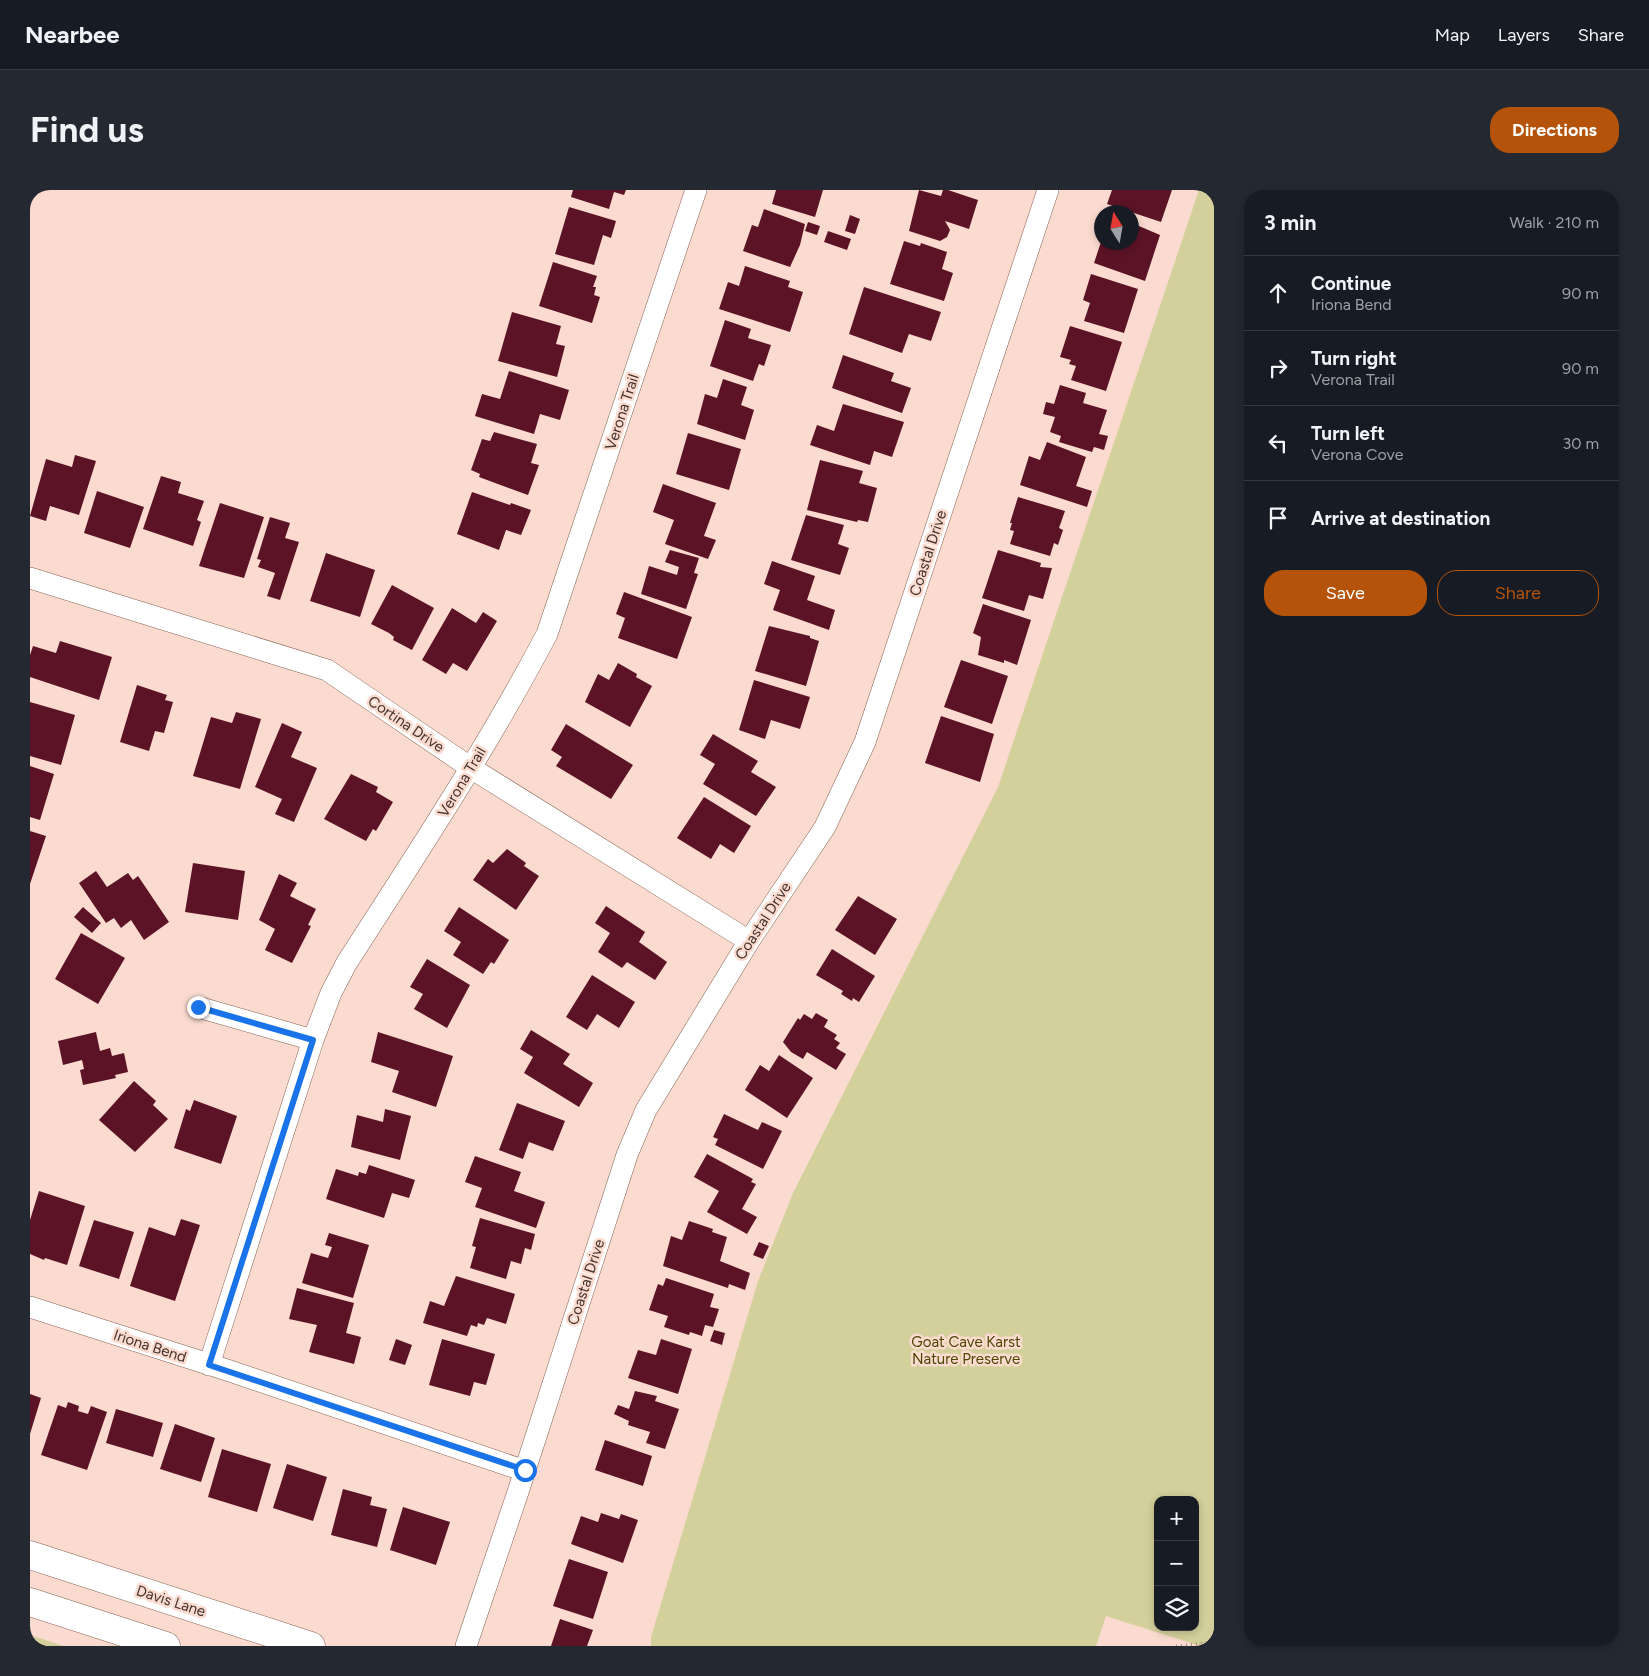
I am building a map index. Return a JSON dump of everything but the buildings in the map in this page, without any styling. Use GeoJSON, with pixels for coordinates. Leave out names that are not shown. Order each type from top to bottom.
{"type":"FeatureCollection","features":[{"type":"Feature","properties":{"kind":"main road","name":"Davis Lane"},"geometry":{"type":"LineString","coordinates":[[30,1556],[311,1646]]}},
{"type":"Feature","properties":{"kind":"main road"},"geometry":{"type":"LineString","coordinates":[[30,1602],[166,1646]]}},
{"type":"Feature","properties":{"kind":"street","name":"Verona Trail"},"geometry":{"type":"LineString","coordinates":[[209,1365],[313,1040],[331,993],[346,964],[518,689],[547,634],[696,190]]}},
{"type":"Feature","properties":{"kind":"street","name":"Coastal Drive"},"geometry":{"type":"LineString","coordinates":[[466,1646],[627,1155],[646,1110],[750,941],[825,827],[864,742],[1048,190]]}},
{"type":"Feature","properties":{"kind":"street","name":"Cortina Drive"},"geometry":{"type":"LineString","coordinates":[[30,578],[327,670],[470,768],[750,941]]}},
{"type":"Feature","properties":{"kind":"street"},"geometry":{"type":"LineString","coordinates":[[198,1007],[313,1040]]}},
{"type":"Feature","properties":{"kind":"street","name":"Iriona Bend"},"geometry":{"type":"LineString","coordinates":[[30,1307],[525,1470]]}},
{"type":"Feature","properties":{"kind":"path"},"geometry":{"type":"LineString","coordinates":[[1176,1646],[1214,1642]]}},
{"type":"Feature","properties":{"kind":"green space","name":"Goat Cave Karst Nature Preserve"},"geometry":{"type":"Polygon","coordinates":[[[1199,190],[1214,190],[1214,1646],[1200,1646],[1106,1616],[1096,1646],[651,1646],[651,1637],[758,1281],[793,1193],[998,787],[1199,190]]]}},
{"type":"Feature","properties":{"kind":"green space"},"geometry":{"type":"Polygon","coordinates":[[[30,1635],[64,1646],[30,1646],[30,1635]]]}},
{"type":"Feature","properties":{"kind":"route"},"geometry":{"type":"LineString","coordinates":[[198,1007],[313,1040],[209,1365],[525,1470]]}}]}
